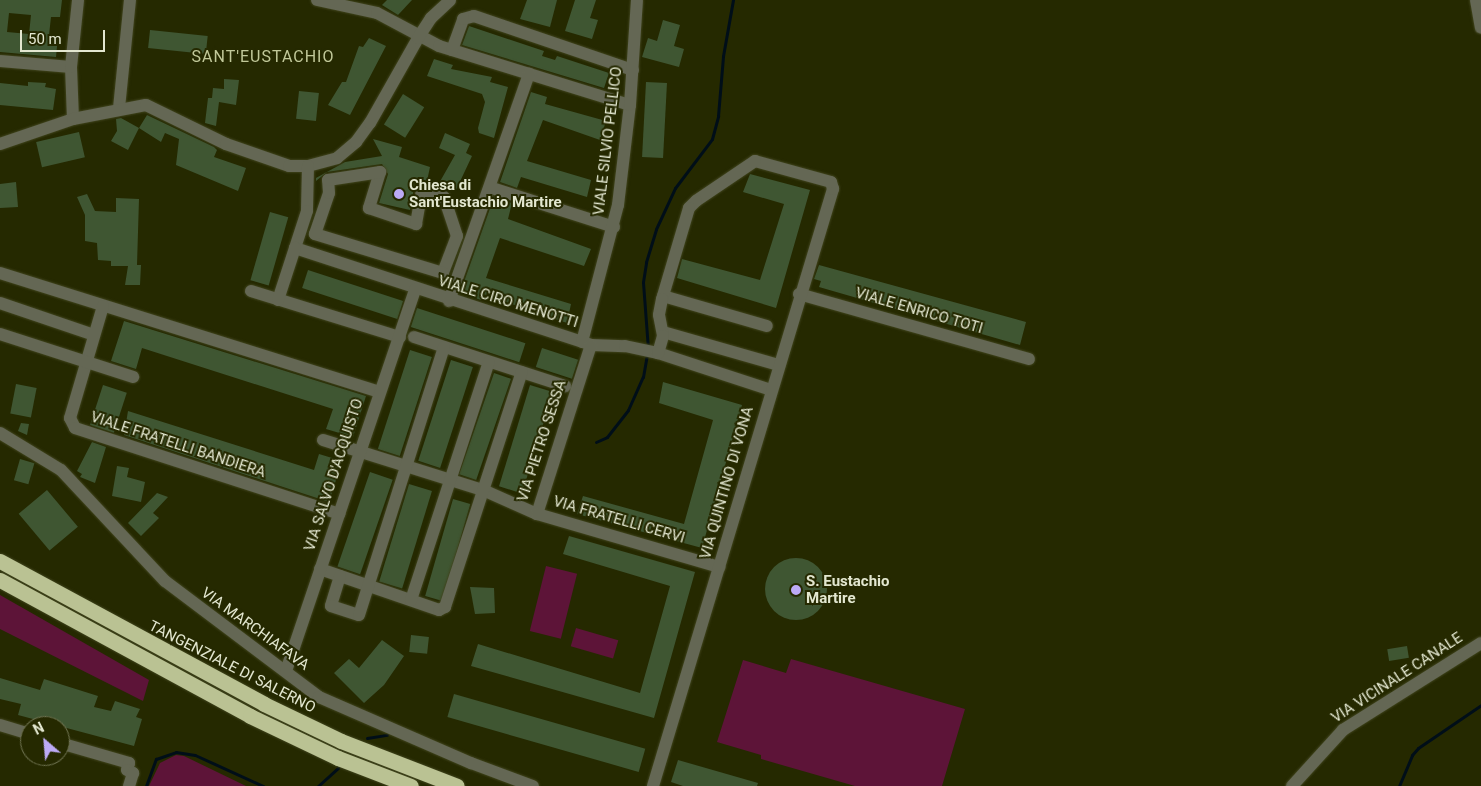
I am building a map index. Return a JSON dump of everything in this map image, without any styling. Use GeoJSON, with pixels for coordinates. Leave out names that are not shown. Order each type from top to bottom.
{"type":"FeatureCollection","features":[{"type":"Feature","properties":{"kind":"highway","name":"TANGENZIALE DI SALERNO"},"geometry":{"type":"LineString","coordinates":[[0,561],[264,704],[341,741],[457,786]]}},
{"type":"Feature","properties":{"kind":"highway"},"geometry":{"type":"LineString","coordinates":[[0,580],[250,716],[338,758],[410,786]]}},
{"type":"Feature","properties":{"kind":"street"},"geometry":{"type":"LineString","coordinates":[[74,119],[71,67],[78,0]]}},
{"type":"Feature","properties":{"kind":"street"},"geometry":{"type":"LineString","coordinates":[[119,108],[130,0]]}},
{"type":"Feature","properties":{"kind":"street"},"geometry":{"type":"LineString","coordinates":[[322,0],[377,13],[418,38],[630,105]]}},
{"type":"Feature","properties":{"kind":"street"},"geometry":{"type":"LineString","coordinates":[[0,144],[74,119],[119,108],[146,105],[160,110],[226,144],[288,166],[308,166],[337,158],[356,142],[431,18],[450,0]]}},
{"type":"Feature","properties":{"kind":"street","name":"VIALE SILVIO PELLICO"},"geometry":{"type":"LineString","coordinates":[[587,343],[614,227],[630,105],[637,0]]}},
{"type":"Feature","properties":{"kind":"street"},"geometry":{"type":"LineString","coordinates":[[1476,0],[1481,28]]}},
{"type":"Feature","properties":{"kind":"street"},"geometry":{"type":"LineString","coordinates":[[452,50],[463,19],[474,16],[633,70]]}},
{"type":"Feature","properties":{"kind":"street"},"geometry":{"type":"LineString","coordinates":[[0,61],[71,67]]}},
{"type":"Feature","properties":{"kind":"street"},"geometry":{"type":"LineString","coordinates":[[449,300],[492,188],[529,74]]}},
{"type":"Feature","properties":{"kind":"street","name":"VIA QUINTINO DI VONA"},"geometry":{"type":"LineString","coordinates":[[653,786],[780,365],[799,294],[833,189],[830,182],[755,161],[689,208],[663,296]]}},
{"type":"Feature","properties":{"kind":"street"},"geometry":{"type":"LineString","coordinates":[[278,300],[307,211],[308,166]]}},
{"type":"Feature","properties":{"kind":"street"},"geometry":{"type":"LineString","coordinates":[[380,172],[369,208],[416,224],[422,190],[444,197],[457,236],[443,273],[315,234],[329,193],[328,180],[380,172]]}},
{"type":"Feature","properties":{"kind":"street"},"geometry":{"type":"LineString","coordinates":[[492,188],[614,227]]}},
{"type":"Feature","properties":{"kind":"street","name":"VIALE CIRO MENOTTI"},"geometry":{"type":"LineString","coordinates":[[295,248],[415,289],[587,343],[625,346],[658,353],[771,390]]}},
{"type":"Feature","properties":{"kind":"street"},"geometry":{"type":"LineString","coordinates":[[0,273],[379,392]]}},
{"type":"Feature","properties":{"kind":"street","name":"VIA SALVO D'ACQUISTO"},"geometry":{"type":"LineString","coordinates":[[286,671],[359,450],[400,337],[415,289]]}},
{"type":"Feature","properties":{"kind":"street"},"geometry":{"type":"LineString","coordinates":[[251,291],[400,337]]}},
{"type":"Feature","properties":{"kind":"street","name":"VIALE ENRICO TOTI"},"geometry":{"type":"LineString","coordinates":[[799,294],[1029,359]]}},
{"type":"Feature","properties":{"kind":"street"},"geometry":{"type":"LineString","coordinates":[[658,353],[663,332],[659,315],[663,296],[767,326]]}},
{"type":"Feature","properties":{"kind":"street"},"geometry":{"type":"LineString","coordinates":[[0,303],[94,335]]}},
{"type":"Feature","properties":{"kind":"street","name":"VIALE FRATELLI BANDIERA"},"geometry":{"type":"LineString","coordinates":[[103,306],[70,418],[75,428],[339,514]]}},
{"type":"Feature","properties":{"kind":"street"},"geometry":{"type":"LineString","coordinates":[[663,332],[780,365]]}},
{"type":"Feature","properties":{"kind":"street"},"geometry":{"type":"LineString","coordinates":[[0,334],[133,377]]}},
{"type":"Feature","properties":{"kind":"street"},"geometry":{"type":"LineString","coordinates":[[414,337],[565,386]]}},
{"type":"Feature","properties":{"kind":"street","name":"VIA PIETRO SESSA"},"geometry":{"type":"LineString","coordinates":[[323,440],[483,490],[537,514],[587,343]]}},
{"type":"Feature","properties":{"kind":"street"},"geometry":{"type":"LineString","coordinates":[[340,576],[331,606],[359,615],[404,464],[444,347]]}},
{"type":"Feature","properties":{"kind":"street"},"geometry":{"type":"LineString","coordinates":[[411,600],[449,479],[489,362]]}},
{"type":"Feature","properties":{"kind":"street"},"geometry":{"type":"LineString","coordinates":[[320,569],[439,610],[445,607],[522,372]]}},
{"type":"Feature","properties":{"kind":"street","name":"VIA MARCHIAFAVA"},"geometry":{"type":"LineString","coordinates":[[0,433],[61,470],[165,581],[319,697],[339,707],[533,786]]}},
{"type":"Feature","properties":{"kind":"street","name":"VIA FRATELLI CERVI"},"geometry":{"type":"LineString","coordinates":[[537,514],[719,567]]}},
{"type":"Feature","properties":{"kind":"street","name":"VIA VICINALE CANALE"},"geometry":{"type":"LineString","coordinates":[[1292,786],[1343,730],[1481,643]]}},
{"type":"Feature","properties":{"kind":"street"},"geometry":{"type":"LineString","coordinates":[[0,725],[20,731]]}},
{"type":"Feature","properties":{"kind":"street"},"geometry":{"type":"LineString","coordinates":[[70,746],[129,763],[128,770],[133,773],[129,786]]}},
{"type":"Feature","properties":{"kind":"shaded area"},"geometry":{"type":"Polygon","coordinates":[[[546,566],[577,574],[561,639],[530,631],[546,566]]]}},
{"type":"Feature","properties":{"kind":"shaded area"},"geometry":{"type":"Polygon","coordinates":[[[0,595],[149,680],[143,701],[0,629],[0,595]]]}},
{"type":"Feature","properties":{"kind":"shaded area"},"geometry":{"type":"Polygon","coordinates":[[[576,628],[618,640],[613,658],[571,646],[576,628]]]}},
{"type":"Feature","properties":{"kind":"shaded area"},"geometry":{"type":"Polygon","coordinates":[[[791,659],[965,709],[942,786],[855,786],[761,759],[761,755],[717,742],[743,660],[786,673],[791,659]]]}},
{"type":"Feature","properties":{"kind":"shaded area"},"geometry":{"type":"Polygon","coordinates":[[[176,755],[184,756],[246,786],[149,786],[160,763],[176,755]]]}},
{"type":"Feature","properties":{"kind":"building"},"geometry":{"type":"Polygon","coordinates":[[[0,0],[62,0],[60,17],[51,17],[49,35],[58,36],[56,57],[0,52],[0,0]],[[9,13],[7,32],[29,34],[31,15],[9,13]]]}},
{"type":"Feature","properties":{"kind":"building"},"geometry":{"type":"Polygon","coordinates":[[[387,0],[412,0],[398,15],[382,5],[387,0]]]}},
{"type":"Feature","properties":{"kind":"building"},"geometry":{"type":"Polygon","coordinates":[[[527,0],[557,0],[550,27],[520,19],[527,0]]]}},
{"type":"Feature","properties":{"kind":"building"},"geometry":{"type":"Polygon","coordinates":[[[575,0],[596,0],[590,18],[598,20],[592,39],[565,31],[575,0]]]}},
{"type":"Feature","properties":{"kind":"building"},"geometry":{"type":"Polygon","coordinates":[[[663,20],[680,25],[674,46],[684,49],[679,67],[642,57],[648,38],[657,41],[663,20]]]}},
{"type":"Feature","properties":{"kind":"building"},"geometry":{"type":"Polygon","coordinates":[[[469,26],[544,51],[542,56],[555,60],[557,56],[609,73],[604,88],[462,45],[469,26]]]}},
{"type":"Feature","properties":{"kind":"building"},"geometry":{"type":"Polygon","coordinates":[[[150,30],[208,36],[206,54],[148,48],[150,30]]]}},
{"type":"Feature","properties":{"kind":"building"},"geometry":{"type":"Polygon","coordinates":[[[369,38],[386,46],[350,115],[328,105],[342,82],[346,82],[359,46],[363,47],[369,38]]]}},
{"type":"Feature","properties":{"kind":"building"},"geometry":{"type":"Polygon","coordinates":[[[434,59],[453,65],[451,69],[492,77],[490,82],[508,87],[494,138],[479,133],[478,128],[485,102],[482,94],[427,76],[434,59]]]}},
{"type":"Feature","properties":{"kind":"building"},"geometry":{"type":"Polygon","coordinates":[[[224,79],[239,80],[236,105],[219,102],[216,126],[205,123],[208,98],[212,98],[213,88],[224,89],[224,79]]]}},
{"type":"Feature","properties":{"kind":"building"},"geometry":{"type":"Polygon","coordinates":[[[28,82],[46,83],[45,87],[56,89],[53,110],[0,105],[0,83],[28,86],[28,82]]]}},
{"type":"Feature","properties":{"kind":"building"},"geometry":{"type":"Polygon","coordinates":[[[646,82],[667,83],[663,158],[642,157],[646,82]]]}},
{"type":"Feature","properties":{"kind":"building"},"geometry":{"type":"Polygon","coordinates":[[[299,91],[319,93],[316,121],[296,119],[299,91]]]}},
{"type":"Feature","properties":{"kind":"building"},"geometry":{"type":"Polygon","coordinates":[[[531,92],[547,97],[545,104],[606,121],[600,140],[543,120],[527,161],[591,180],[587,197],[521,177],[517,188],[500,182],[531,92]]]}},
{"type":"Feature","properties":{"kind":"building"},"geometry":{"type":"Polygon","coordinates":[[[403,94],[424,107],[405,138],[384,125],[403,94]]]}},
{"type":"Feature","properties":{"kind":"building"},"geometry":{"type":"Polygon","coordinates":[[[147,115],[214,147],[217,150],[214,157],[246,168],[238,191],[176,165],[179,139],[165,133],[161,142],[139,128],[147,115]]]}},
{"type":"Feature","properties":{"kind":"building"},"geometry":{"type":"Polygon","coordinates":[[[121,118],[139,128],[128,150],[111,141],[117,131],[116,119],[121,118]]]}},
{"type":"Feature","properties":{"kind":"building"},"geometry":{"type":"Polygon","coordinates":[[[79,132],[85,157],[42,167],[36,142],[79,132]]]}},
{"type":"Feature","properties":{"kind":"building"},"geometry":{"type":"Polygon","coordinates":[[[445,133],[470,144],[466,153],[472,156],[456,190],[438,185],[455,155],[439,148],[445,133]]]}},
{"type":"Feature","properties":{"kind":"building"},"geometry":{"type":"Polygon","coordinates":[[[373,139],[402,147],[399,157],[430,167],[427,181],[420,179],[414,188],[410,210],[379,203],[388,174],[382,164],[327,172],[316,181],[316,178],[345,162],[382,156],[373,139]]]}},
{"type":"Feature","properties":{"kind":"building"},"geometry":{"type":"Polygon","coordinates":[[[750,174],[810,190],[776,308],[677,278],[682,259],[760,280],[784,204],[743,192],[750,174]]]}},
{"type":"Feature","properties":{"kind":"building"},"geometry":{"type":"Polygon","coordinates":[[[16,182],[18,207],[0,208],[0,184],[16,182]]]}},
{"type":"Feature","properties":{"kind":"building"},"geometry":{"type":"Polygon","coordinates":[[[87,194],[95,211],[116,212],[116,198],[139,199],[137,265],[141,265],[140,285],[125,285],[128,266],[111,266],[111,261],[98,260],[97,243],[85,241],[85,215],[77,197],[87,194]]]}},
{"type":"Feature","properties":{"kind":"building"},"geometry":{"type":"Polygon","coordinates":[[[494,197],[512,203],[508,219],[591,249],[584,266],[500,238],[486,278],[571,304],[567,323],[483,294],[481,300],[460,293],[494,197]]]}},
{"type":"Feature","properties":{"kind":"building"},"geometry":{"type":"Polygon","coordinates":[[[270,212],[288,217],[269,285],[250,280],[270,212]]]}},
{"type":"Feature","properties":{"kind":"building"},"geometry":{"type":"Polygon","coordinates":[[[819,265],[1026,322],[1020,345],[819,287],[821,281],[814,279],[819,265]]]}},
{"type":"Feature","properties":{"kind":"building"},"geometry":{"type":"Polygon","coordinates":[[[308,270],[403,301],[397,319],[302,288],[308,270]]]}},
{"type":"Feature","properties":{"kind":"building"},"geometry":{"type":"Polygon","coordinates":[[[417,308],[525,343],[519,362],[411,327],[417,308]]]}},
{"type":"Feature","properties":{"kind":"building"},"geometry":{"type":"Polygon","coordinates":[[[124,321],[366,396],[353,437],[326,429],[333,409],[142,348],[136,369],[111,361],[124,321]]]}},
{"type":"Feature","properties":{"kind":"building"},"geometry":{"type":"Polygon","coordinates":[[[542,348],[578,360],[572,379],[536,367],[542,348]]]}},
{"type":"Feature","properties":{"kind":"building"},"geometry":{"type":"Polygon","coordinates":[[[410,350],[432,357],[400,456],[378,449],[410,350]]]}},
{"type":"Feature","properties":{"kind":"building"},"geometry":{"type":"Polygon","coordinates":[[[451,360],[473,367],[440,468],[418,461],[451,360]]]}},
{"type":"Feature","properties":{"kind":"building"},"geometry":{"type":"Polygon","coordinates":[[[494,373],[511,379],[476,480],[459,474],[494,373]]]}},
{"type":"Feature","properties":{"kind":"building"},"geometry":{"type":"Polygon","coordinates":[[[663,382],[742,405],[702,548],[577,514],[583,496],[684,524],[713,420],[659,403],[663,382]]]}},
{"type":"Feature","properties":{"kind":"building"},"geometry":{"type":"Polygon","coordinates":[[[16,384],[37,388],[31,417],[10,413],[16,384]]]}},
{"type":"Feature","properties":{"kind":"building"},"geometry":{"type":"Polygon","coordinates":[[[103,385],[127,393],[114,433],[90,425],[103,385]]]}},
{"type":"Feature","properties":{"kind":"building"},"geometry":{"type":"Polygon","coordinates":[[[530,385],[553,392],[522,493],[499,486],[530,385]]]}},
{"type":"Feature","properties":{"kind":"building"},"geometry":{"type":"Polygon","coordinates":[[[128,411],[314,470],[319,454],[342,461],[329,502],[124,435],[128,411]]]}},
{"type":"Feature","properties":{"kind":"building"},"geometry":{"type":"Polygon","coordinates":[[[21,423],[29,424],[27,435],[18,431],[21,423]]]}},
{"type":"Feature","properties":{"kind":"building"},"geometry":{"type":"Polygon","coordinates":[[[92,442],[106,447],[95,483],[80,477],[82,474],[77,471],[92,442]]]}},
{"type":"Feature","properties":{"kind":"building"},"geometry":{"type":"Polygon","coordinates":[[[20,459],[34,463],[28,484],[14,480],[20,459]]]}},
{"type":"Feature","properties":{"kind":"building"},"geometry":{"type":"Polygon","coordinates":[[[117,466],[129,468],[127,477],[145,482],[141,502],[112,496],[117,466]]]}},
{"type":"Feature","properties":{"kind":"building"},"geometry":{"type":"Polygon","coordinates":[[[370,472],[393,480],[360,574],[337,567],[370,472]]]}},
{"type":"Feature","properties":{"kind":"building"},"geometry":{"type":"Polygon","coordinates":[[[409,484],[432,491],[402,589],[379,582],[409,484]]]}},
{"type":"Feature","properties":{"kind":"building"},"geometry":{"type":"Polygon","coordinates":[[[47,490],[78,527],[50,551],[19,514],[47,490]]]}},
{"type":"Feature","properties":{"kind":"building"},"geometry":{"type":"Polygon","coordinates":[[[157,493],[168,497],[153,513],[159,518],[141,536],[128,523],[157,493]]]}},
{"type":"Feature","properties":{"kind":"building"},"geometry":{"type":"Polygon","coordinates":[[[453,499],[470,504],[442,601],[425,596],[453,499]]]}},
{"type":"Feature","properties":{"kind":"building"},"geometry":{"type":"Polygon","coordinates":[[[569,536],[695,572],[654,718],[471,666],[478,644],[640,693],[670,586],[563,554],[569,536]]]}},
{"type":"Feature","properties":{"kind":"building","name":"S. Eustachio Martire"},"geometry":{"type":"Polygon","coordinates":[[[796,558],[808,561],[818,567],[824,577],[827,589],[824,601],[818,611],[808,617],[796,620],[784,617],[774,611],[768,601],[765,589],[768,577],[774,567],[784,561],[796,558]]]}},
{"type":"Feature","properties":{"kind":"building"},"geometry":{"type":"Polygon","coordinates":[[[470,587],[494,588],[495,613],[475,614],[470,587]]]}},
{"type":"Feature","properties":{"kind":"building"},"geometry":{"type":"Polygon","coordinates":[[[411,635],[429,637],[427,654],[409,652],[411,635]]]}},
{"type":"Feature","properties":{"kind":"building"},"geometry":{"type":"Polygon","coordinates":[[[382,640],[404,656],[384,685],[364,703],[334,673],[349,659],[359,668],[382,640]]]}},
{"type":"Feature","properties":{"kind":"building"},"geometry":{"type":"Polygon","coordinates":[[[1407,646],[1409,658],[1389,661],[1387,649],[1407,646]]]}},
{"type":"Feature","properties":{"kind":"building"},"geometry":{"type":"Polygon","coordinates":[[[0,678],[40,690],[44,679],[98,696],[94,707],[111,711],[115,701],[140,709],[136,717],[142,719],[134,746],[70,729],[70,716],[18,715],[21,704],[0,699],[0,678]]]}},
{"type":"Feature","properties":{"kind":"building"},"geometry":{"type":"Polygon","coordinates":[[[454,694],[645,749],[639,772],[447,717],[454,694]]]}},
{"type":"Feature","properties":{"kind":"building"},"geometry":{"type":"Polygon","coordinates":[[[678,760],[758,783],[757,786],[683,786],[671,782],[678,760]]]}},
{"type":"Feature","properties":{"kind":"waterway"},"geometry":{"type":"LineString","coordinates":[[648,349],[643,282],[646,262],[656,229],[675,188],[712,139],[718,116],[723,56],[733,0]]}},
{"type":"Feature","properties":{"kind":"waterway"},"geometry":{"type":"LineString","coordinates":[[596,442],[607,437],[628,410],[643,377],[647,355]]}},
{"type":"Feature","properties":{"kind":"waterway"},"geometry":{"type":"LineString","coordinates":[[1399,786],[1412,755],[1418,748],[1481,705]]}},
{"type":"Feature","properties":{"kind":"waterway"},"geometry":{"type":"LineString","coordinates":[[367,738],[387,735]]}},
{"type":"Feature","properties":{"kind":"waterway"},"geometry":{"type":"LineString","coordinates":[[146,786],[156,759],[176,752],[195,755],[263,786]]}},
{"type":"Feature","properties":{"kind":"waterway"},"geometry":{"type":"LineString","coordinates":[[318,786],[338,768]]}},
{"type":"Feature","properties":{"kind":"place","name":"Chiesa di Sant'Eustachio Martire"},"geometry":{"type":"Point","coordinates":[399,194]}},
{"type":"Feature","properties":{"kind":"place","name":"S. Eustachio Martire"},"geometry":{"type":"Point","coordinates":[796,590]}},
{"type":"Feature","properties":{"kind":"district","name":"SANT'EUSTACHIO"},"geometry":{"type":"Point","coordinates":[263,57]}}]}
